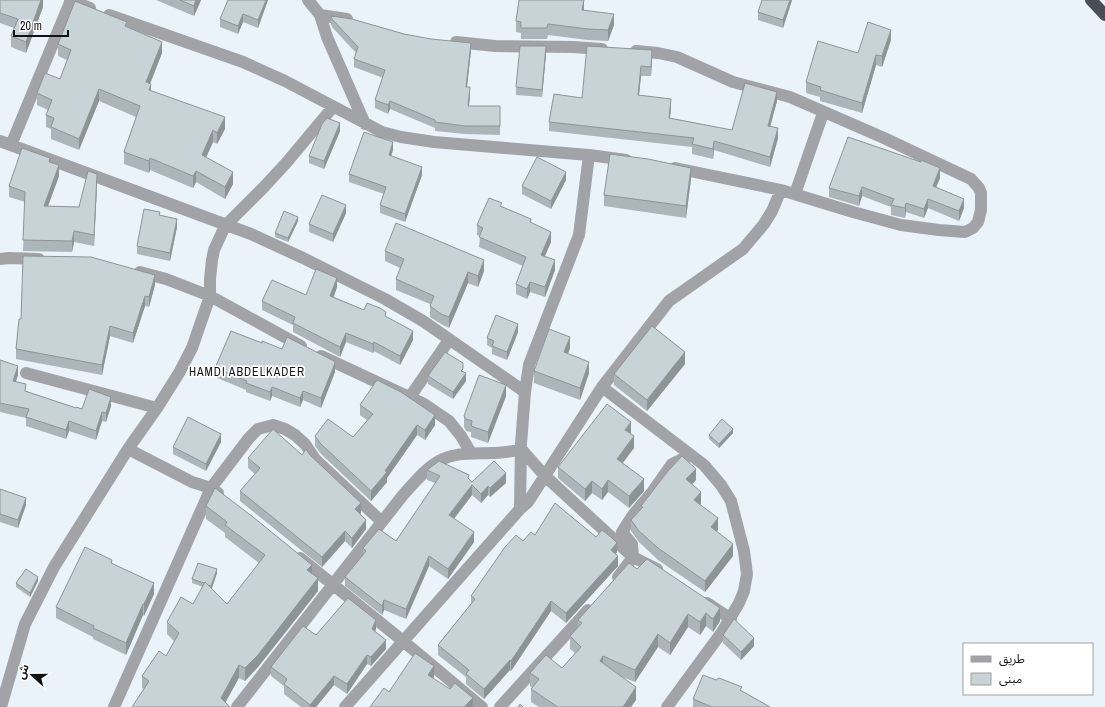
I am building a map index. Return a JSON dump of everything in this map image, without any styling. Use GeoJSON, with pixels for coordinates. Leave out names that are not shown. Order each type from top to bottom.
{"type":"FeatureCollection","features":[{"type":"Feature","properties":{"kind":"highway"},"geometry":{"type":"LineString","coordinates":[[1091,0],[1105,15]]}},
{"type":"Feature","properties":{"kind":"street"},"geometry":{"type":"LineString","coordinates":[[526,392],[423,321],[385,299],[317,264],[251,234],[225,226],[168,203],[6,143],[70,0],[243,62],[285,81],[382,132],[401,137],[428,141],[589,155],[641,162]]}},
{"type":"Feature","properties":{"kind":"street"},"geometry":{"type":"LineString","coordinates":[[308,0],[320,15],[327,37],[365,124]]}},
{"type":"Feature","properties":{"kind":"street"},"geometry":{"type":"LineString","coordinates":[[320,15],[361,22]]}},
{"type":"Feature","properties":{"kind":"street"},"geometry":{"type":"LineString","coordinates":[[448,41],[495,46],[573,47],[618,50],[658,53],[676,58],[732,82],[790,97],[884,138],[971,179],[979,188],[981,194],[981,210],[978,222],[973,228],[965,232],[901,225],[781,190],[663,166]]}},
{"type":"Feature","properties":{"kind":"street"},"geometry":{"type":"LineString","coordinates":[[1,707],[25,624],[54,567],[128,449],[157,408],[179,373],[192,348],[210,296],[210,279],[214,250],[225,226],[287,162],[333,106]]}},
{"type":"Feature","properties":{"kind":"street"},"geometry":{"type":"LineString","coordinates":[[796,194],[823,112]]}},
{"type":"Feature","properties":{"kind":"street"},"geometry":{"type":"LineString","coordinates":[[520,509],[522,450],[529,365],[579,235],[589,155]]}},
{"type":"Feature","properties":{"kind":"street"},"geometry":{"type":"LineString","coordinates":[[345,707],[520,509],[528,502],[602,387],[669,301],[743,249],[764,224],[772,211],[781,190]]}},
{"type":"Feature","properties":{"kind":"street"},"geometry":{"type":"LineString","coordinates":[[0,259],[48,259]]}},
{"type":"Feature","properties":{"kind":"street"},"geometry":{"type":"LineString","coordinates":[[130,270],[166,279],[210,296],[315,353],[424,404],[449,421],[461,436],[471,453]]}},
{"type":"Feature","properties":{"kind":"street"},"geometry":{"type":"LineString","coordinates":[[410,397],[449,340]]}},
{"type":"Feature","properties":{"kind":"street"},"geometry":{"type":"LineString","coordinates":[[26,373],[157,408]]}},
{"type":"Feature","properties":{"kind":"street"},"geometry":{"type":"LineString","coordinates":[[602,387],[704,465],[721,485],[730,501],[744,551],[747,574],[744,591],[731,619],[672,705]]}},
{"type":"Feature","properties":{"kind":"street"},"geometry":{"type":"LineString","coordinates":[[114,707],[159,609],[211,488],[249,438],[258,429],[273,425],[279,426],[295,435],[305,444],[315,459],[382,522]]}},
{"type":"Feature","properties":{"kind":"street"},"geometry":{"type":"LineString","coordinates":[[128,449],[192,482],[211,488],[227,501]]}},
{"type":"Feature","properties":{"kind":"street"},"geometry":{"type":"LineString","coordinates":[[522,450],[545,476],[633,557],[668,576]]}},
{"type":"Feature","properties":{"kind":"street"},"geometry":{"type":"LineString","coordinates":[[237,707],[403,495],[428,468],[439,460],[450,456],[471,453],[492,453],[522,450]]}},
{"type":"Feature","properties":{"kind":"street"},"geometry":{"type":"LineString","coordinates":[[610,586],[633,557],[632,544],[622,532],[633,515],[653,491],[672,464],[690,454]]}},
{"type":"Feature","properties":{"kind":"street"},"geometry":{"type":"LineString","coordinates":[[620,545],[632,544]]}},
{"type":"Feature","properties":{"kind":"street"},"geometry":{"type":"LineString","coordinates":[[289,549],[482,707]]}},
{"type":"Feature","properties":{"kind":"street"},"geometry":{"type":"LineString","coordinates":[[699,597],[731,619]]}},
{"type":"Feature","properties":{"kind":"street"},"geometry":{"type":"LineString","coordinates":[[500,707],[594,603]]}},
{"type":"Feature","properties":{"kind":"building"},"geometry":{"type":"Polygon","coordinates":[[[0,0],[41,0],[26,42],[11,36],[18,19],[0,13],[0,0]]]}},
{"type":"Feature","properties":{"kind":"building"},"geometry":{"type":"Polygon","coordinates":[[[180,0],[196,0],[194,6],[180,0]]]}},
{"type":"Feature","properties":{"kind":"building"},"geometry":{"type":"Polygon","coordinates":[[[228,0],[266,0],[258,20],[243,14],[238,26],[220,19],[228,0]]]}},
{"type":"Feature","properties":{"kind":"building"},"geometry":{"type":"Polygon","coordinates":[[[519,0],[584,0],[582,10],[614,14],[608,30],[548,24],[547,28],[521,28],[521,22],[516,21],[519,0]]]}},
{"type":"Feature","properties":{"kind":"building"},"geometry":{"type":"Polygon","coordinates":[[[762,0],[790,0],[783,20],[758,12],[762,0]]]}},
{"type":"Feature","properties":{"kind":"building"},"geometry":{"type":"Polygon","coordinates":[[[75,1],[127,22],[125,26],[162,42],[146,82],[151,84],[149,90],[225,117],[217,133],[213,130],[202,155],[233,172],[225,187],[196,171],[193,176],[150,158],[149,161],[124,152],[140,106],[99,89],[79,139],[51,127],[54,118],[46,115],[52,100],[37,93],[45,73],[60,79],[71,50],[58,44],[75,1]]]}},
{"type":"Feature","properties":{"kind":"building"},"geometry":{"type":"Polygon","coordinates":[[[331,16],[352,19],[404,34],[431,39],[471,43],[466,87],[470,87],[468,106],[500,106],[500,126],[465,126],[435,122],[435,120],[390,101],[388,105],[375,100],[385,70],[354,59],[358,47],[332,19],[331,16]]]}},
{"type":"Feature","properties":{"kind":"building"},"geometry":{"type":"Polygon","coordinates":[[[868,22],[891,30],[882,56],[876,55],[862,103],[820,90],[821,87],[806,82],[818,41],[858,53],[868,22]]]}},
{"type":"Feature","properties":{"kind":"building"},"geometry":{"type":"Polygon","coordinates":[[[520,46],[546,46],[542,90],[516,87],[520,46]]]}},
{"type":"Feature","properties":{"kind":"building"},"geometry":{"type":"Polygon","coordinates":[[[587,46],[652,50],[651,67],[641,66],[638,95],[671,99],[669,118],[732,130],[745,83],[777,92],[768,126],[778,128],[770,157],[714,141],[713,149],[692,144],[694,138],[549,122],[554,94],[582,98],[587,46]]]}},
{"type":"Feature","properties":{"kind":"building"},"geometry":{"type":"Polygon","coordinates":[[[327,118],[340,123],[324,161],[309,156],[322,124],[327,118]]]}},
{"type":"Feature","properties":{"kind":"building"},"geometry":{"type":"Polygon","coordinates":[[[364,132],[393,142],[389,155],[422,167],[405,214],[380,205],[386,187],[349,174],[364,132]]]}},
{"type":"Feature","properties":{"kind":"building"},"geometry":{"type":"Polygon","coordinates":[[[848,137],[921,162],[921,160],[940,168],[933,186],[964,199],[959,211],[928,199],[924,209],[906,203],[905,208],[891,205],[894,199],[862,187],[859,196],[829,188],[848,137]]]}},
{"type":"Feature","properties":{"kind":"building"},"geometry":{"type":"Polygon","coordinates":[[[22,148],[50,158],[49,162],[59,165],[44,206],[79,207],[88,171],[97,174],[94,235],[74,231],[72,241],[23,240],[25,192],[9,186],[22,148]]]}},
{"type":"Feature","properties":{"kind":"building"},"geometry":{"type":"Polygon","coordinates":[[[610,154],[648,159],[691,168],[686,206],[604,195],[610,154]]]}},
{"type":"Feature","properties":{"kind":"building"},"geometry":{"type":"Polygon","coordinates":[[[537,157],[566,172],[551,201],[522,186],[537,157]]]}},
{"type":"Feature","properties":{"kind":"building"},"geometry":{"type":"Polygon","coordinates":[[[322,195],[346,205],[333,234],[309,224],[322,195]]]}},
{"type":"Feature","properties":{"kind":"building"},"geometry":{"type":"Polygon","coordinates":[[[489,198],[502,203],[500,206],[531,219],[530,222],[551,232],[541,255],[555,260],[545,287],[530,282],[527,289],[516,284],[526,257],[479,237],[483,228],[477,225],[489,198]]]}},
{"type":"Feature","properties":{"kind":"building"},"geometry":{"type":"Polygon","coordinates":[[[144,209],[160,212],[159,215],[177,219],[170,253],[137,246],[144,209]]]}},
{"type":"Feature","properties":{"kind":"building"},"geometry":{"type":"Polygon","coordinates":[[[284,211],[298,217],[288,238],[275,233],[284,211]]]}},
{"type":"Feature","properties":{"kind":"building"},"geometry":{"type":"Polygon","coordinates":[[[396,223],[484,260],[478,276],[468,272],[449,317],[441,314],[430,306],[434,296],[396,279],[404,259],[385,251],[396,223]]]}},
{"type":"Feature","properties":{"kind":"building"},"geometry":{"type":"Polygon","coordinates":[[[23,256],[91,257],[155,275],[149,297],[145,296],[133,333],[110,326],[102,365],[16,349],[19,319],[21,319],[23,256]]]}},
{"type":"Feature","properties":{"kind":"building"},"geometry":{"type":"Polygon","coordinates":[[[316,269],[337,278],[330,296],[364,310],[367,303],[380,308],[386,312],[385,316],[413,331],[400,356],[374,342],[373,344],[346,333],[340,347],[293,323],[295,317],[262,301],[272,280],[306,295],[316,269]]]}},
{"type":"Feature","properties":{"kind":"building"},"geometry":{"type":"Polygon","coordinates":[[[496,315],[518,324],[507,352],[492,346],[494,341],[487,338],[496,315]]]}},
{"type":"Feature","properties":{"kind":"building"},"geometry":{"type":"Polygon","coordinates":[[[652,326],[685,352],[647,400],[614,374],[652,326]]]}},
{"type":"Feature","properties":{"kind":"building"},"geometry":{"type":"Polygon","coordinates":[[[549,329],[570,337],[564,352],[589,362],[580,388],[534,371],[549,329]]]}},
{"type":"Feature","properties":{"kind":"building"},"geometry":{"type":"Polygon","coordinates":[[[231,331],[282,349],[287,337],[334,361],[335,363],[321,398],[303,391],[300,398],[272,387],[270,392],[246,383],[247,381],[215,368],[231,331]]]}},
{"type":"Feature","properties":{"kind":"building"},"geometry":{"type":"Polygon","coordinates":[[[445,352],[463,363],[463,369],[461,371],[466,373],[453,392],[428,376],[445,352]]]}},
{"type":"Feature","properties":{"kind":"building"},"geometry":{"type":"Polygon","coordinates":[[[0,360],[18,366],[13,381],[26,384],[25,391],[76,408],[82,409],[89,389],[111,397],[106,413],[102,412],[96,431],[69,421],[66,430],[26,417],[29,409],[0,403],[0,360]]]}},
{"type":"Feature","properties":{"kind":"building"},"geometry":{"type":"Polygon","coordinates":[[[479,375],[506,385],[488,432],[471,426],[472,421],[466,419],[464,416],[479,375]]]}},
{"type":"Feature","properties":{"kind":"building"},"geometry":{"type":"Polygon","coordinates":[[[377,380],[401,392],[435,415],[425,430],[417,425],[385,471],[387,472],[371,491],[321,444],[315,436],[328,419],[353,437],[373,414],[360,405],[377,380]]]}},
{"type":"Feature","properties":{"kind":"building"},"geometry":{"type":"Polygon","coordinates":[[[607,404],[631,422],[625,430],[634,436],[617,459],[644,479],[629,496],[608,480],[602,489],[592,481],[585,489],[558,467],[607,404]]]}},
{"type":"Feature","properties":{"kind":"building"},"geometry":{"type":"Polygon","coordinates":[[[188,417],[221,434],[206,464],[173,447],[188,417]]]}},
{"type":"Feature","properties":{"kind":"building"},"geometry":{"type":"Polygon","coordinates":[[[722,419],[733,429],[719,444],[709,435],[722,419]]]}},
{"type":"Feature","properties":{"kind":"building"},"geometry":{"type":"Polygon","coordinates":[[[273,429],[302,455],[306,449],[310,455],[361,503],[355,509],[366,520],[352,538],[345,531],[322,557],[240,491],[260,468],[248,458],[273,429]]]}},
{"type":"Feature","properties":{"kind":"building"},"geometry":{"type":"Polygon","coordinates":[[[682,456],[696,469],[686,479],[701,492],[694,500],[718,518],[711,527],[733,544],[705,581],[658,548],[639,531],[631,520],[643,507],[641,506],[668,471],[682,456]]]}},
{"type":"Feature","properties":{"kind":"building"},"geometry":{"type":"Polygon","coordinates":[[[439,461],[469,475],[468,478],[472,482],[494,461],[506,473],[490,488],[488,486],[481,494],[472,485],[449,515],[474,532],[448,569],[429,556],[406,609],[384,600],[382,606],[345,577],[366,551],[363,548],[379,529],[396,541],[440,476],[427,470],[439,461]]]}},
{"type":"Feature","properties":{"kind":"building"},"geometry":{"type":"Polygon","coordinates":[[[215,488],[312,565],[307,570],[318,578],[258,655],[245,668],[239,665],[221,698],[230,707],[132,707],[149,681],[142,676],[159,651],[166,656],[179,633],[167,622],[181,597],[193,604],[205,582],[227,604],[265,555],[225,525],[227,522],[206,506],[215,488]]]}},
{"type":"Feature","properties":{"kind":"building"},"geometry":{"type":"Polygon","coordinates":[[[0,489],[26,498],[18,520],[0,514],[0,489]]]}},
{"type":"Feature","properties":{"kind":"building"},"geometry":{"type":"Polygon","coordinates":[[[555,503],[596,537],[602,530],[611,537],[617,543],[611,550],[618,556],[566,613],[551,601],[511,661],[510,660],[484,689],[466,674],[469,670],[438,645],[475,599],[471,596],[505,547],[516,535],[523,541],[531,532],[535,535],[555,503]]]}},
{"type":"Feature","properties":{"kind":"building"},"geometry":{"type":"Polygon","coordinates":[[[85,547],[112,560],[111,563],[154,583],[126,643],[93,628],[94,626],[56,607],[85,547]]]}},
{"type":"Feature","properties":{"kind":"building"},"geometry":{"type":"Polygon","coordinates":[[[647,559],[720,608],[713,619],[706,613],[700,622],[688,614],[670,643],[658,634],[635,670],[603,656],[600,661],[636,687],[623,707],[558,707],[531,689],[539,679],[530,673],[546,655],[562,668],[581,647],[570,636],[582,623],[578,620],[629,563],[637,569],[647,559]]]}},
{"type":"Feature","properties":{"kind":"building"},"geometry":{"type":"Polygon","coordinates":[[[198,563],[217,569],[211,586],[205,582],[192,579],[198,563]]]}},
{"type":"Feature","properties":{"kind":"building"},"geometry":{"type":"Polygon","coordinates":[[[26,569],[38,577],[30,593],[16,583],[26,569]]]}},
{"type":"Feature","properties":{"kind":"building"},"geometry":{"type":"Polygon","coordinates":[[[348,598],[376,620],[372,629],[386,640],[371,657],[367,655],[347,684],[334,676],[310,705],[284,684],[287,679],[271,667],[303,626],[316,635],[348,598]]]}},
{"type":"Feature","properties":{"kind":"building"},"geometry":{"type":"Polygon","coordinates":[[[734,619],[754,638],[741,652],[723,635],[734,619]]]}},
{"type":"Feature","properties":{"kind":"building"},"geometry":{"type":"Polygon","coordinates":[[[415,653],[434,666],[428,675],[450,689],[455,683],[473,698],[464,707],[370,707],[384,688],[389,692],[415,653]]]}},
{"type":"Feature","properties":{"kind":"building"},"geometry":{"type":"Polygon","coordinates":[[[703,675],[716,680],[719,678],[742,687],[740,690],[770,707],[712,707],[693,699],[703,675]]]}},
{"type":"Feature","properties":{"kind":"district","name":"HAMDI ABDELKADER"},"geometry":{"type":"Point","coordinates":[247,372]}}]}
